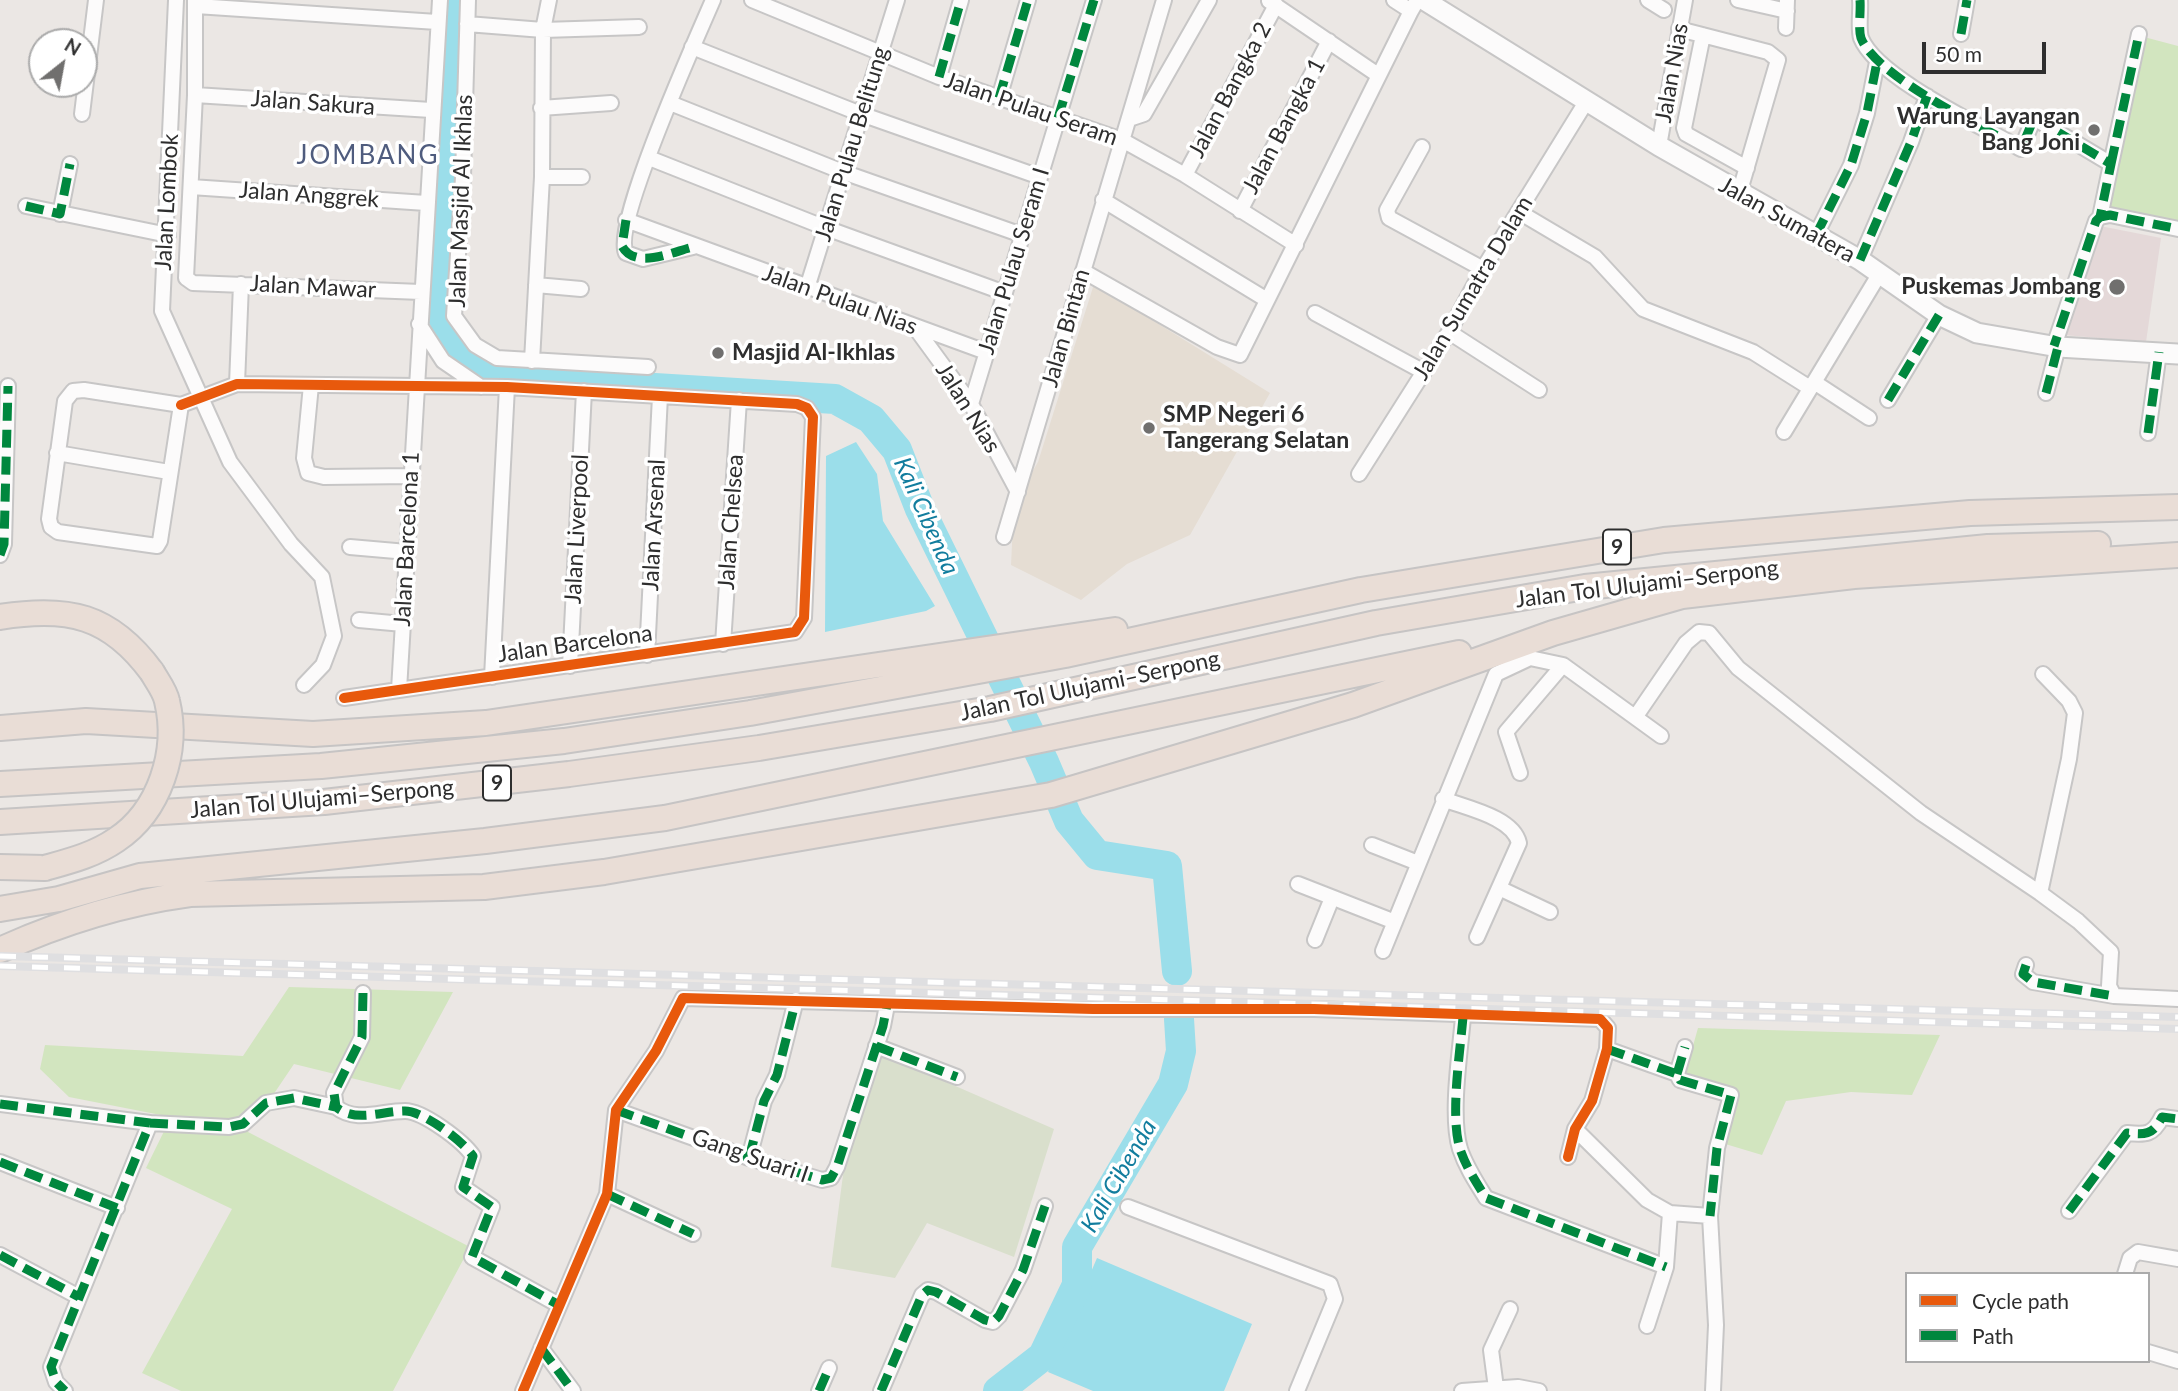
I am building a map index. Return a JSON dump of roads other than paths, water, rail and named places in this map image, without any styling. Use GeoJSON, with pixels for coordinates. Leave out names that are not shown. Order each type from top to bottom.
{"type":"FeatureCollection","features":[{"type":"Feature","properties":{"kind":"highway","name":"Jalan Tol Ulujami–Serpong"},"geometry":{"type":"LineString","coordinates":[[0,784],[321,766],[564,741],[750,713],[970,672],[1061,645],[1230,617],[1362,590],[1664,540],[1970,513],[2178,507]]}},
{"type":"Feature","properties":{"kind":"highway","name":"Jalan Tol Ulujami–Serpong"},"geometry":{"type":"LineString","coordinates":[[0,822],[378,796],[746,750],[990,709],[1376,623],[1585,587],[1988,547],[2178,543]]}},
{"type":"Feature","properties":{"kind":"highway"},"geometry":{"type":"LineString","coordinates":[[0,950],[93,913],[145,900],[190,894],[484,887],[604,872],[1051,795],[1353,705],[1553,633],[1682,596],[1854,576],[2178,555]]}},
{"type":"Feature","properties":{"kind":"highway"},"geometry":{"type":"LineString","coordinates":[[0,617],[39,611],[80,615],[110,629],[137,652],[152,672],[167,698],[172,732],[169,760],[159,787],[142,817],[117,840],[86,857],[45,868],[0,867]]}},
{"type":"Feature","properties":{"kind":"highway"},"geometry":{"type":"LineString","coordinates":[[0,909],[59,899],[140,876],[485,841],[665,818],[1553,633]]}},
{"type":"Feature","properties":{"kind":"highway"},"geometry":{"type":"LineString","coordinates":[[0,730],[86,721],[313,734],[486,723],[928,656],[1061,645]]}},
{"type":"Feature","properties":{"kind":"street"},"geometry":{"type":"LineString","coordinates":[[82,114],[96,0]]}},
{"type":"Feature","properties":{"kind":"street","name":"Jalan Lombok"},"geometry":{"type":"LineString","coordinates":[[176,0],[168,235],[162,311],[230,462],[291,544],[322,577],[334,636],[323,665],[304,685]]}},
{"type":"Feature","properties":{"kind":"street"},"geometry":{"type":"LineString","coordinates":[[341,16],[343,0]]}},
{"type":"Feature","properties":{"kind":"street","name":"Jalan Barcelona 1"},"geometry":{"type":"LineString","coordinates":[[399,690],[431,110],[440,0]]}},
{"type":"Feature","properties":{"kind":"street","name":"Jalan Masjid Al Ikhlas"},"geometry":{"type":"LineString","coordinates":[[468,0],[463,177],[454,316],[463,332],[484,352],[497,358],[648,367]]}},
{"type":"Feature","properties":{"kind":"street"},"geometry":{"type":"LineString","coordinates":[[532,361],[542,177],[543,30],[549,0]]}},
{"type":"Feature","properties":{"kind":"street"},"geometry":{"type":"LineString","coordinates":[[693,247],[643,260],[631,257],[622,246],[626,220],[692,47],[713,0]]}},
{"type":"Feature","properties":{"kind":"street","name":"Jalan Pulau Seram"},"geometry":{"type":"LineString","coordinates":[[752,0],[939,77],[1122,140],[1185,175],[1296,245]]}},
{"type":"Feature","properties":{"kind":"street","name":"Jalan Pulau Belitung"},"geometry":{"type":"LineString","coordinates":[[807,288],[897,0]]}},
{"type":"Feature","properties":{"kind":"street"},"geometry":{"type":"LineString","coordinates":[[939,77],[961,0]]}},
{"type":"Feature","properties":{"kind":"street"},"geometry":{"type":"LineString","coordinates":[[999,98],[1028,0]]}},
{"type":"Feature","properties":{"kind":"street","name":"Jalan Pulau Seram I"},"geometry":{"type":"LineString","coordinates":[[971,404],[1094,0]]}},
{"type":"Feature","properties":{"kind":"street","name":"Jalan Bintan"},"geometry":{"type":"LineString","coordinates":[[1004,537],[1164,0]]}},
{"type":"Feature","properties":{"kind":"street"},"geometry":{"type":"LineString","coordinates":[[1129,119],[1144,114],[1209,0]]}},
{"type":"Feature","properties":{"kind":"street","name":"Jalan Sumatera"},"geometry":{"type":"LineString","coordinates":[[1394,0],[1417,4],[1739,194],[1860,260],[1939,315],[1977,333],[2056,347],[2169,353]]}},
{"type":"Feature","properties":{"kind":"street"},"geometry":{"type":"LineString","coordinates":[[1648,0],[1664,10]]}},
{"type":"Feature","properties":{"kind":"street","name":"Jalan Nias"},"geometry":{"type":"LineString","coordinates":[[1659,146],[1685,0]]}},
{"type":"Feature","properties":{"kind":"street"},"geometry":{"type":"LineString","coordinates":[[1738,0],[1787,6],[1786,28]]}},
{"type":"Feature","properties":{"kind":"street"},"geometry":{"type":"LineString","coordinates":[[1860,0],[1861,37],[1877,62],[1927,96],[2021,149],[2034,118],[2111,164]]}},
{"type":"Feature","properties":{"kind":"street"},"geometry":{"type":"LineString","coordinates":[[1961,34],[1966,0]]}},
{"type":"Feature","properties":{"kind":"street"},"geometry":{"type":"LineString","coordinates":[[191,187],[195,3],[437,22]]}},
{"type":"Feature","properties":{"kind":"street"},"geometry":{"type":"LineString","coordinates":[[1272,3],[1378,75]]}},
{"type":"Feature","properties":{"kind":"street","name":"Jalan Bangka 2"},"geometry":{"type":"LineString","coordinates":[[1185,175],[1272,3]]}},
{"type":"Feature","properties":{"kind":"street"},"geometry":{"type":"LineString","coordinates":[[1083,271],[1233,355],[1240,355],[1378,75],[1417,4]]}},
{"type":"Feature","properties":{"kind":"street"},"geometry":{"type":"LineString","coordinates":[[467,24],[543,30],[639,27]]}},
{"type":"Feature","properties":{"kind":"street"},"geometry":{"type":"LineString","coordinates":[[1679,29],[1768,52],[1778,60],[1739,194]]}},
{"type":"Feature","properties":{"kind":"street"},"geometry":{"type":"LineString","coordinates":[[2046,393],[2056,347],[2096,221],[2100,217],[2139,34]]}},
{"type":"Feature","properties":{"kind":"street"},"geometry":{"type":"LineString","coordinates":[[1703,36],[1684,128],[1686,134],[1747,168]]}},
{"type":"Feature","properties":{"kind":"street","name":"Jalan Bangka 1"},"geometry":{"type":"LineString","coordinates":[[1240,211],[1329,41]]}},
{"type":"Feature","properties":{"kind":"street"},"geometry":{"type":"LineString","coordinates":[[692,47],[861,114],[1040,177]]}},
{"type":"Feature","properties":{"kind":"street"},"geometry":{"type":"LineString","coordinates":[[1816,235],[1851,165],[1867,113],[1877,62]]}},
{"type":"Feature","properties":{"kind":"street","name":"Jalan Sakura"},"geometry":{"type":"LineString","coordinates":[[195,95],[431,110]]}},
{"type":"Feature","properties":{"kind":"street"},"geometry":{"type":"LineString","coordinates":[[1860,260],[1912,142],[1927,96]]}},
{"type":"Feature","properties":{"kind":"street","name":"Jalan Sumatra Dalam"},"geometry":{"type":"LineString","coordinates":[[1359,474],[1450,331],[1483,269],[1586,102]]}},
{"type":"Feature","properties":{"kind":"street"},"geometry":{"type":"LineString","coordinates":[[541,108],[611,103]]}},
{"type":"Feature","properties":{"kind":"street"},"geometry":{"type":"LineString","coordinates":[[670,103],[843,173],[1022,235]]}},
{"type":"Feature","properties":{"kind":"street"},"geometry":{"type":"LineString","coordinates":[[1422,147],[1387,210],[1389,218],[1483,269]]}},
{"type":"Feature","properties":{"kind":"street"},"geometry":{"type":"LineString","coordinates":[[649,158],[826,228],[1005,293]]}},
{"type":"Feature","properties":{"kind":"street"},"geometry":{"type":"LineString","coordinates":[[60,214],[70,164]]}},
{"type":"Feature","properties":{"kind":"street"},"geometry":{"type":"LineString","coordinates":[[542,177],[582,177]]}},
{"type":"Feature","properties":{"kind":"street","name":"Jalan Anggrek"},"geometry":{"type":"LineString","coordinates":[[191,187],[426,203]]}},
{"type":"Feature","properties":{"kind":"street","name":"Jalan Mawar"},"geometry":{"type":"LineString","coordinates":[[191,187],[185,274],[193,283],[421,292]]}},
{"type":"Feature","properties":{"kind":"street"},"geometry":{"type":"LineString","coordinates":[[1103,200],[1267,300]]}},
{"type":"Feature","properties":{"kind":"street"},"geometry":{"type":"LineString","coordinates":[[26,206],[168,235]]}},
{"type":"Feature","properties":{"kind":"street"},"geometry":{"type":"LineString","coordinates":[[1519,212],[1595,257],[1643,309],[1753,352],[1869,418]]}},
{"type":"Feature","properties":{"kind":"street"},"geometry":{"type":"LineString","coordinates":[[2100,217],[2110,215],[2178,229]]}},
{"type":"Feature","properties":{"kind":"street","name":"Jalan Pulau Nias"},"geometry":{"type":"LineString","coordinates":[[626,220],[693,247],[986,352]]}},
{"type":"Feature","properties":{"kind":"street"},"geometry":{"type":"LineString","coordinates":[[1784,432],[1880,273]]}},
{"type":"Feature","properties":{"kind":"street"},"geometry":{"type":"LineString","coordinates":[[237,384],[241,284]]}},
{"type":"Feature","properties":{"kind":"street"},"geometry":{"type":"LineString","coordinates":[[536,285],[581,289]]}},
{"type":"Feature","properties":{"kind":"street"},"geometry":{"type":"LineString","coordinates":[[1315,313],[1424,372]]}},
{"type":"Feature","properties":{"kind":"street"},"geometry":{"type":"LineString","coordinates":[[1888,400],[1939,315]]}},
{"type":"Feature","properties":{"kind":"street"},"geometry":{"type":"LineString","coordinates":[[419,324],[443,361],[481,387]]}},
{"type":"Feature","properties":{"kind":"street","name":"Jalan Nias"},"geometry":{"type":"LineString","coordinates":[[914,326],[971,404],[1018,492]]}},
{"type":"Feature","properties":{"kind":"street"},"geometry":{"type":"LineString","coordinates":[[1450,331],[1539,390]]}},
{"type":"Feature","properties":{"kind":"street"},"geometry":{"type":"LineString","coordinates":[[2148,433],[2169,353]]}},
{"type":"Feature","properties":{"kind":"street"},"geometry":{"type":"LineString","coordinates":[[181,405],[157,546],[58,532],[51,527],[49,519],[65,401],[73,391],[84,390],[181,405],[237,384],[507,387],[738,400]]}},
{"type":"Feature","properties":{"kind":"street"},"geometry":{"type":"LineString","coordinates":[[311,385],[304,458],[308,473],[324,477],[411,476]]}},
{"type":"Feature","properties":{"kind":"street"},"geometry":{"type":"LineString","coordinates":[[0,555],[4,544],[8,386]]}},
{"type":"Feature","properties":{"kind":"street"},"geometry":{"type":"LineString","coordinates":[[492,677],[507,387]]}},
{"type":"Feature","properties":{"kind":"street","name":"Jalan Liverpool"},"geometry":{"type":"LineString","coordinates":[[570,666],[584,391]]}},
{"type":"Feature","properties":{"kind":"street","name":"Jalan Arsenal"},"geometry":{"type":"LineString","coordinates":[[647,655],[660,396]]}},
{"type":"Feature","properties":{"kind":"street","name":"Jalan Barcelona"},"geometry":{"type":"LineString","coordinates":[[344,698],[795,632],[804,618],[813,417],[807,408],[797,404],[738,400]]}},
{"type":"Feature","properties":{"kind":"street","name":"Jalan Chelsea"},"geometry":{"type":"LineString","coordinates":[[723,644],[738,400]]}},
{"type":"Feature","properties":{"kind":"street"},"geometry":{"type":"LineString","coordinates":[[57,453],[169,472]]}},
{"type":"Feature","properties":{"kind":"street"},"geometry":{"type":"LineString","coordinates":[[350,547],[407,552]]}},
{"type":"Feature","properties":{"kind":"street"},"geometry":{"type":"LineString","coordinates":[[359,620],[403,624]]}},
{"type":"Feature","properties":{"kind":"street"},"geometry":{"type":"LineString","coordinates":[[1636,716],[1686,643],[1699,632],[1709,633],[1738,668],[1921,813],[2078,921],[2111,952],[2109,986],[2114,996]]}},
{"type":"Feature","properties":{"kind":"street"},"geometry":{"type":"LineString","coordinates":[[1383,951],[1496,674],[1531,658],[1563,665],[1661,736]]}},
{"type":"Feature","properties":{"kind":"street"},"geometry":{"type":"LineString","coordinates":[[1520,772],[1506,732],[1563,665]]}},
{"type":"Feature","properties":{"kind":"street"},"geometry":{"type":"LineString","coordinates":[[2040,893],[2069,759],[2075,713],[2069,701],[2043,674]]}},
{"type":"Feature","properties":{"kind":"street"},"geometry":{"type":"LineString","coordinates":[[1443,799],[1505,824],[1517,833],[1519,843],[1477,937]]}},
{"type":"Feature","properties":{"kind":"street"},"geometry":{"type":"LineString","coordinates":[[1372,845],[1418,863]]}},
{"type":"Feature","properties":{"kind":"street"},"geometry":{"type":"LineString","coordinates":[[1298,884],[1395,922]]}},
{"type":"Feature","properties":{"kind":"street"},"geometry":{"type":"LineString","coordinates":[[1499,888],[1550,912]]}},
{"type":"Feature","properties":{"kind":"street"},"geometry":{"type":"LineString","coordinates":[[1315,940],[1332,898]]}},
{"type":"Feature","properties":{"kind":"street"},"geometry":{"type":"LineString","coordinates":[[2026,965],[2023,974],[2032,982],[2114,996],[2178,999]]}},
{"type":"Feature","properties":{"kind":"street"},"geometry":{"type":"LineString","coordinates":[[341,1111],[334,1093],[362,1037],[363,993]]}},
{"type":"Feature","properties":{"kind":"street"},"geometry":{"type":"LineString","coordinates":[[523,1391],[607,1194],[616,1110],[656,1051],[683,998],[887,1005],[1314,1009],[1463,1017],[1601,1020],[1608,1028],[1606,1049],[1592,1101],[1575,1129],[1568,1157]]}},
{"type":"Feature","properties":{"kind":"street"},"geometry":{"type":"LineString","coordinates":[[749,1158],[764,1101],[777,1075],[796,1000]]}},
{"type":"Feature","properties":{"kind":"street","name":"Gang Suari I"},"geometry":{"type":"LineString","coordinates":[[616,1110],[749,1158],[822,1180],[831,1178],[837,1167],[887,1005]]}},
{"type":"Feature","properties":{"kind":"street"},"geometry":{"type":"LineString","coordinates":[[1463,1017],[1457,1102],[1460,1147],[1472,1176],[1486,1198],[1666,1267]]}},
{"type":"Feature","properties":{"kind":"street"},"geometry":{"type":"LineString","coordinates":[[876,1046],[957,1077]]}},
{"type":"Feature","properties":{"kind":"street"},"geometry":{"type":"LineString","coordinates":[[1685,1048],[1677,1074],[1680,1080],[1731,1095],[1717,1148],[1710,1216],[1716,1325],[1713,1391]]}},
{"type":"Feature","properties":{"kind":"street"},"geometry":{"type":"LineString","coordinates":[[1606,1049],[1677,1074]]}},
{"type":"Feature","properties":{"kind":"street"},"geometry":{"type":"LineString","coordinates":[[0,1104],[150,1123],[229,1127],[243,1124],[266,1102],[294,1098],[341,1111],[411,1111],[462,1142],[473,1156],[463,1187],[492,1207],[472,1257],[559,1305]]}},
{"type":"Feature","properties":{"kind":"street"},"geometry":{"type":"LineString","coordinates":[[2069,1211],[2127,1133],[2147,1135],[2155,1131],[2162,1118],[2178,1119]]}},
{"type":"Feature","properties":{"kind":"street"},"geometry":{"type":"LineString","coordinates":[[65,1391],[56,1382],[51,1367],[150,1123]]}},
{"type":"Feature","properties":{"kind":"street"},"geometry":{"type":"LineString","coordinates":[[1575,1129],[1637,1192],[1671,1213],[1710,1216]]}},
{"type":"Feature","properties":{"kind":"street"},"geometry":{"type":"LineString","coordinates":[[0,1163],[117,1208]]}},
{"type":"Feature","properties":{"kind":"street"},"geometry":{"type":"LineString","coordinates":[[607,1194],[692,1234]]}},
{"type":"Feature","properties":{"kind":"street"},"geometry":{"type":"LineString","coordinates":[[881,1391],[922,1295],[928,1290],[985,1321],[993,1322],[999,1316],[1023,1270],[1045,1206]]}},
{"type":"Feature","properties":{"kind":"street"},"geometry":{"type":"LineString","coordinates":[[1128,1206],[1330,1284],[1335,1298],[1297,1391]]}},
{"type":"Feature","properties":{"kind":"street"},"geometry":{"type":"LineString","coordinates":[[1647,1326],[1666,1267],[1671,1213]]}},
{"type":"Feature","properties":{"kind":"street"},"geometry":{"type":"LineString","coordinates":[[2126,1272],[2130,1258],[2138,1252],[2178,1259]]}},
{"type":"Feature","properties":{"kind":"street"},"geometry":{"type":"LineString","coordinates":[[0,1255],[79,1297]]}},
{"type":"Feature","properties":{"kind":"street"},"geometry":{"type":"LineString","coordinates":[[1496,1388],[1490,1350],[1510,1309]]}},
{"type":"Feature","properties":{"kind":"street"},"geometry":{"type":"LineString","coordinates":[[541,1348],[573,1391]]}},
{"type":"Feature","properties":{"kind":"street"},"geometry":{"type":"LineString","coordinates":[[2150,1353],[2178,1361]]}},
{"type":"Feature","properties":{"kind":"street"},"geometry":{"type":"LineString","coordinates":[[819,1391],[829,1368]]}},
{"type":"Feature","properties":{"kind":"street"},"geometry":{"type":"LineString","coordinates":[[1462,1391],[1528,1387],[1539,1391]]}},
{"type":"Feature","properties":{"kind":"water"},"geometry":{"type":"Polygon","coordinates":[[[856,442],[877,474],[883,521],[935,606],[926,611],[825,632],[826,456],[856,442]]]}},
{"type":"Feature","properties":{"kind":"water"},"geometry":{"type":"Polygon","coordinates":[[[1097,1258],[1252,1324],[1224,1391],[1093,1391],[1048,1372],[1097,1258]]]}},
{"type":"Feature","properties":{"kind":"waterway","name":"Kali Cibenda"},"geometry":{"type":"LineString","coordinates":[[460,0],[443,317],[454,338],[477,362],[507,379],[835,399],[871,419],[897,450],[920,509],[1044,762],[1069,821],[1097,855],[1167,866],[1177,971]]}},
{"type":"Feature","properties":{"kind":"waterway","name":"Kali Cibenda"},"geometry":{"type":"LineString","coordinates":[[998,1391],[1043,1356],[1077,1285],[1077,1247],[1173,1084],[1181,1051],[1179,1019]]}},
{"type":"Feature","properties":{"kind":"railway"},"geometry":{"type":"LineString","coordinates":[[0,956],[2178,1017]]}},
{"type":"Feature","properties":{"kind":"railway"},"geometry":{"type":"LineString","coordinates":[[0,966],[2178,1029]]}},
{"type":"Feature","properties":{"kind":"place","name":"Warung Layangan Bang Joni"},"geometry":{"type":"Point","coordinates":[2094,130]}},
{"type":"Feature","properties":{"kind":"place","name":"Puskemas Jombang"},"geometry":{"type":"Point","coordinates":[2117,287]}},
{"type":"Feature","properties":{"kind":"place","name":"Masjid Al-Ikhlas"},"geometry":{"type":"Point","coordinates":[718,353]}},
{"type":"Feature","properties":{"kind":"place","name":"SMP Negeri 6 Tangerang Selatan"},"geometry":{"type":"Point","coordinates":[1149,428]}},
{"type":"Feature","properties":{"kind":"district","name":"JOMBANG"},"geometry":{"type":"Point","coordinates":[368,156]}}]}
